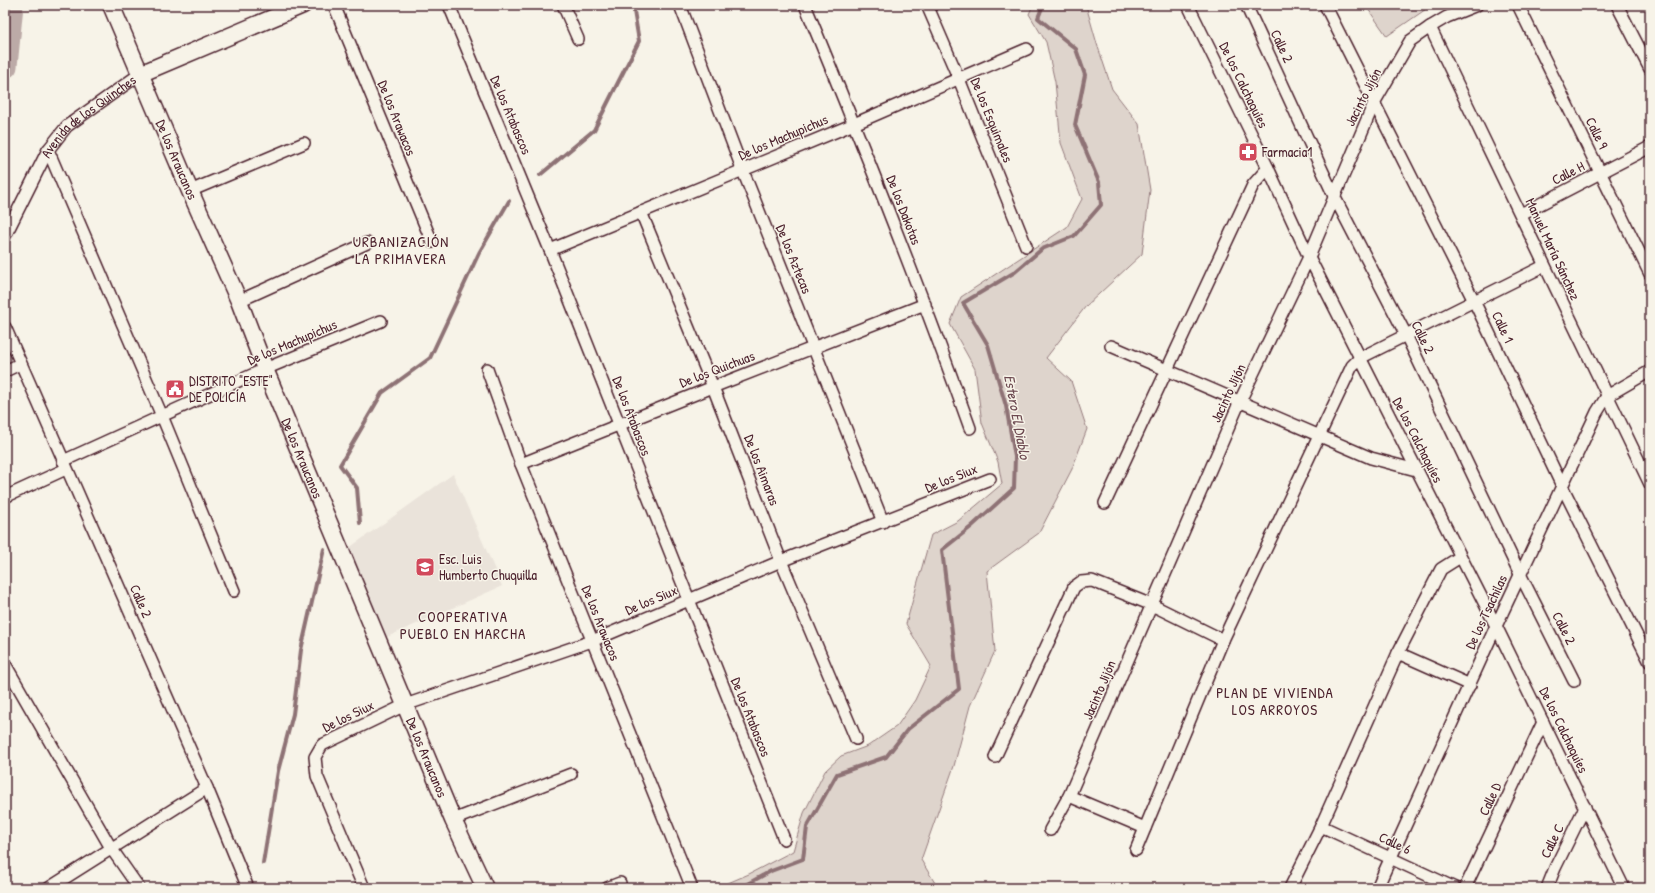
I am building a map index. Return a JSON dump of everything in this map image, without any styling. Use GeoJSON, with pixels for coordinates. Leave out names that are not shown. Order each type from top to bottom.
{"type":"FeatureCollection","features":[{"type":"Feature","properties":{"kind":"street","name":"De los Araucanos"},"geometry":{"type":"LineString","coordinates":[[111,5],[190,191],[239,301],[265,369],[453,820],[485,888]]}},
{"type":"Feature","properties":{"kind":"street","name":"Avenida de los Quinches"},"geometry":{"type":"LineString","coordinates":[[5,236],[48,150],[67,126],[140,74],[303,5]]}},
{"type":"Feature","properties":{"kind":"street","name":"De los Arawacos"},"geometry":{"type":"LineString","coordinates":[[334,5],[432,242]]}},
{"type":"Feature","properties":{"kind":"street","name":"De los Atabascos"},"geometry":{"type":"LineString","coordinates":[[449,5],[620,424],[688,600],[784,839]]}},
{"type":"Feature","properties":{"kind":"street"},"geometry":{"type":"LineString","coordinates":[[563,5],[578,39]]}},
{"type":"Feature","properties":{"kind":"street","name":"De los Aztecas"},"geometry":{"type":"LineString","coordinates":[[680,5],[743,171],[883,522]]}},
{"type":"Feature","properties":{"kind":"street","name":"De los Dakotas"},"geometry":{"type":"LineString","coordinates":[[805,5],[925,304],[970,428]]}},
{"type":"Feature","properties":{"kind":"street","name":"De los Esquimales"},"geometry":{"type":"LineString","coordinates":[[928,5],[1026,246]]}},
{"type":"Feature","properties":{"kind":"street","name":"De los Calchaquíes"},"geometry":{"type":"LineString","coordinates":[[1188,5],[1268,168],[1309,257],[1496,626],[1624,888]]}},
{"type":"Feature","properties":{"kind":"street","name":"Calle 2"},"geometry":{"type":"LineString","coordinates":[[1246,5],[1334,196],[1406,335],[1520,574],[1574,681]]}},
{"type":"Feature","properties":{"kind":"street","name":"Calle 1"},"geometry":{"type":"LineString","coordinates":[[1325,5],[1474,301],[1562,486],[1650,662]]}},
{"type":"Feature","properties":{"kind":"street","name":"Jacinto Jijón"},"geometry":{"type":"LineString","coordinates":[[1050,830],[1069,796],[1240,401],[1309,257],[1374,103],[1410,41],[1447,17],[1478,5]]}},
{"type":"Feature","properties":{"kind":"street","name":"Calle 9"},"geometry":{"type":"LineString","coordinates":[[1518,5],[1650,274]]}},
{"type":"Feature","properties":{"kind":"street"},"geometry":{"type":"LineString","coordinates":[[1617,5],[1650,69]]}},
{"type":"Feature","properties":{"kind":"street","name":"Manuel María Sánchez"},"geometry":{"type":"LineString","coordinates":[[1430,27],[1650,484]]}},
{"type":"Feature","properties":{"kind":"street","name":"De los Machupichus"},"geometry":{"type":"LineString","coordinates":[[550,250],[743,171],[1027,49]]}},
{"type":"Feature","properties":{"kind":"street"},"geometry":{"type":"LineString","coordinates":[[190,191],[304,143]]}},
{"type":"Feature","properties":{"kind":"street","name":"Calle H"},"geometry":{"type":"LineString","coordinates":[[1521,214],[1650,147]]}},
{"type":"Feature","properties":{"kind":"street"},"geometry":{"type":"LineString","coordinates":[[48,150],[162,416],[234,591]]}},
{"type":"Feature","properties":{"kind":"street"},"geometry":{"type":"LineString","coordinates":[[1105,503],[1253,185],[1268,168]]}},
{"type":"Feature","properties":{"kind":"street","name":"De los Aimaras"},"geometry":{"type":"LineString","coordinates":[[641,212],[713,387],[781,562],[856,739]]}},
{"type":"Feature","properties":{"kind":"street"},"geometry":{"type":"LineString","coordinates":[[239,301],[367,243]]}},
{"type":"Feature","properties":{"kind":"street"},"geometry":{"type":"LineString","coordinates":[[1136,850],[1223,640],[1352,366],[1360,358],[1544,266]]}},
{"type":"Feature","properties":{"kind":"street","name":"De los Quichuas"},"geometry":{"type":"LineString","coordinates":[[521,464],[925,304]]}},
{"type":"Feature","properties":{"kind":"street","name":"De los Machupichus"},"geometry":{"type":"LineString","coordinates":[[5,496],[162,416],[265,369],[381,321]]}},
{"type":"Feature","properties":{"kind":"street","name":"Calle 2"},"geometry":{"type":"LineString","coordinates":[[5,327],[64,465],[207,788],[248,888]]}},
{"type":"Feature","properties":{"kind":"street"},"geometry":{"type":"LineString","coordinates":[[1111,346],[1371,458],[1416,470]]}},
{"type":"Feature","properties":{"kind":"street"},"geometry":{"type":"LineString","coordinates":[[5,371],[20,364]]}},
{"type":"Feature","properties":{"kind":"street","name":"De los Arawacos"},"geometry":{"type":"LineString","coordinates":[[486,369],[521,464],[692,888]]}},
{"type":"Feature","properties":{"kind":"street","name":"De los Tsachilas"},"geometry":{"type":"LineString","coordinates":[[1377,888],[1520,574],[1597,412],[1607,396],[1650,371]]}},
{"type":"Feature","properties":{"kind":"street","name":"De los Siux"},"geometry":{"type":"LineString","coordinates":[[364,888],[317,776],[315,757],[322,745],[405,705],[592,641],[781,562],[990,479]]}},
{"type":"Feature","properties":{"kind":"street"},"geometry":{"type":"LineString","coordinates":[[1290,888],[1321,826],[1398,653],[1441,569],[1460,557]]}},
{"type":"Feature","properties":{"kind":"street"},"geometry":{"type":"LineString","coordinates":[[995,757],[1074,587],[1081,582],[1092,581],[1152,605],[1223,640]]}},
{"type":"Feature","properties":{"kind":"street"},"geometry":{"type":"LineString","coordinates":[[1398,653],[1470,685]]}},
{"type":"Feature","properties":{"kind":"street"},"geometry":{"type":"LineString","coordinates":[[5,664],[111,848],[139,888]]}},
{"type":"Feature","properties":{"kind":"street","name":"Calle D"},"geometry":{"type":"LineString","coordinates":[[1465,888],[1543,722]]}},
{"type":"Feature","properties":{"kind":"street"},"geometry":{"type":"LineString","coordinates":[[453,820],[571,774]]}},
{"type":"Feature","properties":{"kind":"street"},"geometry":{"type":"LineString","coordinates":[[49,888],[207,788]]}},
{"type":"Feature","properties":{"kind":"street"},"geometry":{"type":"LineString","coordinates":[[1069,796],[1145,828]]}},
{"type":"Feature","properties":{"kind":"street","name":"Calle C"},"geometry":{"type":"LineString","coordinates":[[1547,888],[1555,868],[1585,808]]}},
{"type":"Feature","properties":{"kind":"street","name":"Calle 6"},"geometry":{"type":"LineString","coordinates":[[1321,826],[1455,888]]}},
{"type":"Feature","properties":{"kind":"street"},"geometry":{"type":"LineString","coordinates":[[607,888],[620,883]]}},
{"type":"Feature","properties":{"kind":"shaded area"},"geometry":{"type":"Polygon","coordinates":[[[1033,5],[1089,5],[1087,9],[1112,89],[1139,124],[1150,190],[1142,254],[1086,306],[1046,358],[1071,381],[1087,429],[1072,469],[1039,533],[987,571],[995,651],[970,706],[954,766],[921,860],[938,888],[721,888],[721,886],[749,874],[793,851],[804,813],[825,771],[841,756],[868,746],[897,726],[915,700],[931,666],[906,624],[931,535],[958,521],[1002,484],[998,462],[982,423],[975,369],[950,324],[961,297],[1067,227],[1082,199],[1061,143],[1055,82],[1046,42],[1029,14],[1033,5]]]}},
{"type":"Feature","properties":{"kind":"shaded area"},"geometry":{"type":"Polygon","coordinates":[[[1369,5],[1432,5],[1387,36],[1368,9],[1369,5]]]}},
{"type":"Feature","properties":{"kind":"shaded area","name":"Esc. Luis Humberto Chuquilla"},"geometry":{"type":"Polygon","coordinates":[[[453,474],[502,586],[387,637],[349,548],[453,474]]]}},
{"type":"Feature","properties":{"kind":"waterway"},"geometry":{"type":"LineString","coordinates":[[5,66],[11,5]]}},
{"type":"Feature","properties":{"kind":"waterway"},"geometry":{"type":"LineString","coordinates":[[540,175],[594,130],[639,41],[633,5]]}},
{"type":"Feature","properties":{"kind":"waterway","name":"Estero El Diablo"},"geometry":{"type":"LineString","coordinates":[[740,888],[771,871],[803,859],[807,827],[837,774],[886,757],[908,729],[959,689],[942,550],[971,527],[1014,488],[1015,457],[1006,406],[988,345],[963,303],[1015,272],[1042,249],[1074,236],[1101,205],[1099,182],[1075,125],[1085,75],[1076,49],[1038,18],[1043,5]]}},
{"type":"Feature","properties":{"kind":"waterway"},"geometry":{"type":"LineString","coordinates":[[360,523],[357,488],[340,465],[382,393],[430,358],[479,253],[509,201]]}},
{"type":"Feature","properties":{"kind":"waterway"},"geometry":{"type":"LineString","coordinates":[[263,863],[278,771],[293,714],[301,650],[324,549]]}},
{"type":"Feature","properties":{"kind":"place","name":"Farmacia1"},"geometry":{"type":"Point","coordinates":[1248,152]}},
{"type":"Feature","properties":{"kind":"place","name":"DISTRITO \"ESTE\" DE POLICÍA"},"geometry":{"type":"Point","coordinates":[175,389]}},
{"type":"Feature","properties":{"kind":"place","name":"Esc. Luis Humberto Chuquilla"},"geometry":{"type":"Point","coordinates":[425,567]}},
{"type":"Feature","properties":{"kind":"district","name":"URBANIZACIÓN LA PRIMAVERA"},"geometry":{"type":"Point","coordinates":[401,250]}},
{"type":"Feature","properties":{"kind":"district","name":"COOPERATIVA PUEBLO EN MARCHA"},"geometry":{"type":"Point","coordinates":[463,626]}},
{"type":"Feature","properties":{"kind":"district","name":"PLAN DE VIVIENDA LOS ARROYOS"},"geometry":{"type":"Point","coordinates":[1275,702]}}]}
